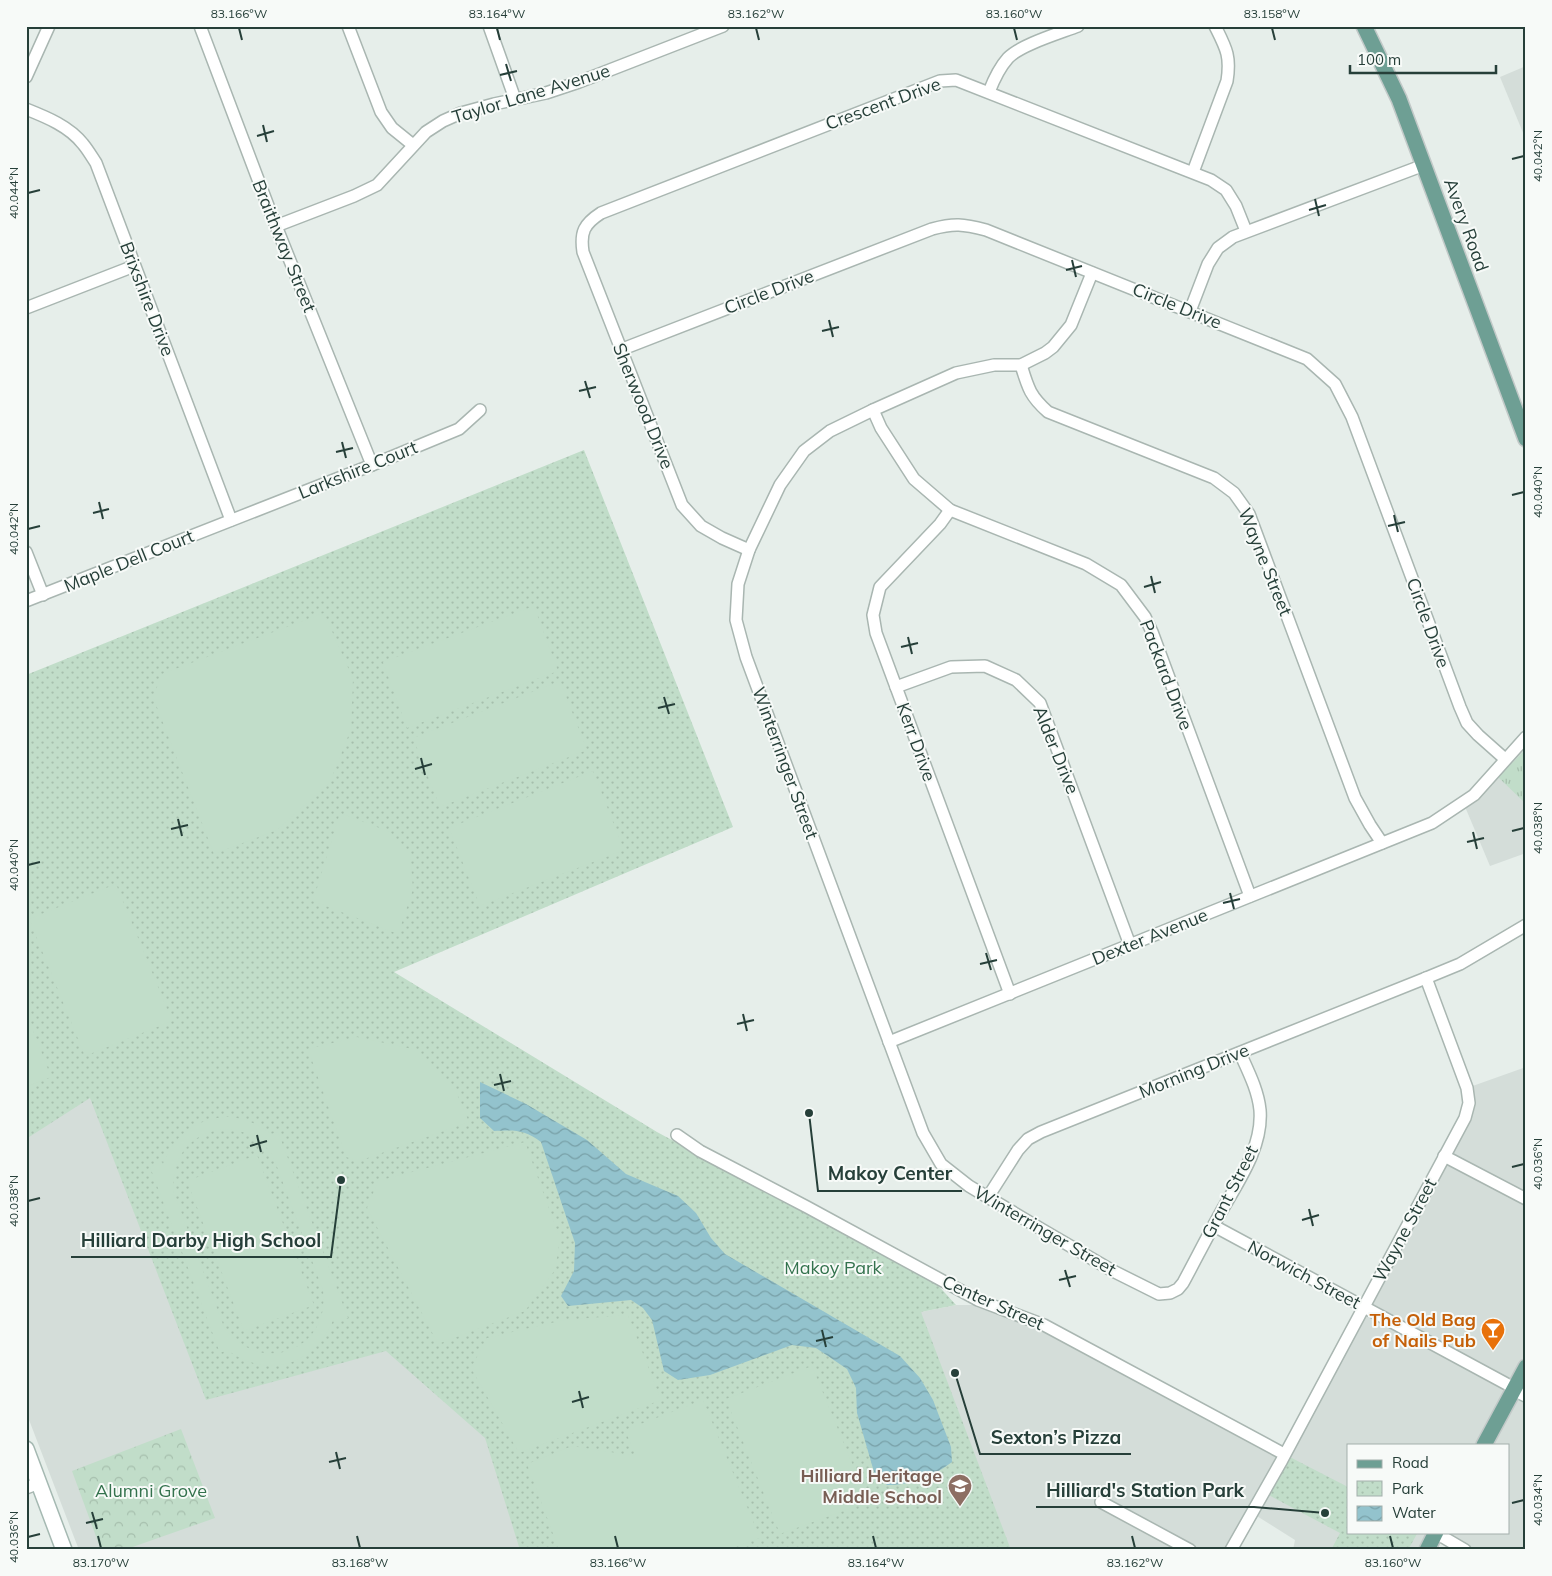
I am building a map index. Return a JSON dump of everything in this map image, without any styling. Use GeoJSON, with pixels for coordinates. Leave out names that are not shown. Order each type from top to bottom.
{"type":"FeatureCollection","features":[{"type":"Feature","properties":{"kind":"main road","name":"Avery Road"},"geometry":{"type":"LineString","coordinates":[[1364,26],[1399,99],[1526,439]]}},
{"type":"Feature","properties":{"kind":"main road"},"geometry":{"type":"LineString","coordinates":[[1485,1444],[1520,1391],[1526,1367]]}},
{"type":"Feature","properties":{"kind":"main road"},"geometry":{"type":"LineString","coordinates":[[26,1449],[33,1486],[64,1550]]}},
{"type":"Feature","properties":{"kind":"main road"},"geometry":{"type":"LineString","coordinates":[[1427,1550],[1435,1534]]}},
{"type":"Feature","properties":{"kind":"street"},"geometry":{"type":"LineString","coordinates":[[26,77],[49,26]]}},
{"type":"Feature","properties":{"kind":"street","name":"Braithway Street"},"geometry":{"type":"LineString","coordinates":[[200,26],[276,226],[372,465]]}},
{"type":"Feature","properties":{"kind":"street"},"geometry":{"type":"LineString","coordinates":[[348,26],[381,112],[392,128],[413,145]]}},
{"type":"Feature","properties":{"kind":"street"},"geometry":{"type":"LineString","coordinates":[[489,26],[515,99]]}},
{"type":"Feature","properties":{"kind":"street","name":"Taylor Lane Avenue"},"geometry":{"type":"LineString","coordinates":[[276,226],[354,196],[376,185],[426,132],[461,113],[546,93],[723,26]]}},
{"type":"Feature","properties":{"kind":"street"},"geometry":{"type":"LineString","coordinates":[[990,92],[997,71],[1009,56],[1078,26]]}},
{"type":"Feature","properties":{"kind":"street"},"geometry":{"type":"LineString","coordinates":[[1193,172],[1227,81],[1230,66],[1227,51],[1215,26]]}},
{"type":"Feature","properties":{"kind":"street","name":"Crescent Drive"},"geometry":{"type":"LineString","coordinates":[[584,228],[591,219],[601,213],[940,81],[956,80],[1211,180],[1226,190],[1236,206],[1246,232]]}},
{"type":"Feature","properties":{"kind":"street","name":"Brixshire Drive"},"geometry":{"type":"LineString","coordinates":[[26,108],[52,120],[67,130],[82,142],[96,163],[232,520]]}},
{"type":"Feature","properties":{"kind":"street"},"geometry":{"type":"LineString","coordinates":[[1190,311],[1208,264],[1218,248],[1233,237],[1424,165]]}},
{"type":"Feature","properties":{"kind":"street","name":"Circle Drive"},"geometry":{"type":"LineString","coordinates":[[620,350],[949,224],[967,225],[986,230],[1307,359],[1335,384],[1352,417],[1467,723],[1505,759]]}},
{"type":"Feature","properties":{"kind":"street","name":"Sherwood Drive"},"geometry":{"type":"LineString","coordinates":[[584,228],[581,240],[583,252],[682,505],[701,526],[722,538],[750,550]]}},
{"type":"Feature","properties":{"kind":"street"},"geometry":{"type":"LineString","coordinates":[[26,308],[134,266]]}},
{"type":"Feature","properties":{"kind":"street","name":"Winterringer Street"},"geometry":{"type":"LineString","coordinates":[[1092,273],[1071,325],[1045,354],[1021,365],[994,365],[956,373],[830,431],[804,451],[780,485],[750,550],[738,584],[736,620],[746,657],[923,1133],[941,1164],[969,1186],[1148,1290],[1158,1294],[1170,1294]]}},
{"type":"Feature","properties":{"kind":"street","name":"Wayne Street"},"geometry":{"type":"LineString","coordinates":[[1021,365],[1028,387],[1036,401],[1048,412],[1214,478],[1234,493],[1249,514],[1355,798],[1382,843]]}},
{"type":"Feature","properties":{"kind":"street","name":"Larkshire Court"},"geometry":{"type":"LineString","coordinates":[[232,520],[460,429],[480,410]]}},
{"type":"Feature","properties":{"kind":"street","name":"Packard Drive"},"geometry":{"type":"LineString","coordinates":[[873,410],[881,428],[914,479],[950,510],[1086,564],[1121,585],[1145,617],[1152,632],[1250,896]]}},
{"type":"Feature","properties":{"kind":"street","name":"Kerr Drive"},"geometry":{"type":"LineString","coordinates":[[950,510],[940,524],[892,572],[880,588],[873,615],[876,633],[1010,994]]}},
{"type":"Feature","properties":{"kind":"street","name":"Maple Dell Court"},"geometry":{"type":"LineString","coordinates":[[26,601],[232,520]]}},
{"type":"Feature","properties":{"kind":"street"},"geometry":{"type":"LineString","coordinates":[[26,552],[43,595]]}},
{"type":"Feature","properties":{"kind":"street","name":"Alder Drive"},"geometry":{"type":"LineString","coordinates":[[896,687],[950,667],[985,666],[1016,680],[1040,703],[1130,945]]}},
{"type":"Feature","properties":{"kind":"street","name":"Dexter Avenue"},"geometry":{"type":"LineString","coordinates":[[889,1042],[1432,823],[1474,795],[1526,737]]}},
{"type":"Feature","properties":{"kind":"street","name":"Morning Drive"},"geometry":{"type":"LineString","coordinates":[[988,1197],[1018,1150],[1028,1139],[1041,1132],[1460,964],[1526,925]]}},
{"type":"Feature","properties":{"kind":"street","name":"Wayne Street"},"geometry":{"type":"LineString","coordinates":[[1231,1550],[1364,1307],[1464,1118],[1469,1103],[1467,1088],[1426,978]]}},
{"type":"Feature","properties":{"kind":"street","name":"Grant Street"},"geometry":{"type":"LineString","coordinates":[[1170,1294],[1178,1290],[1184,1283],[1252,1154],[1256,1142],[1260,1112],[1257,1094],[1240,1053]]}},
{"type":"Feature","properties":{"kind":"street","name":"Center Street"},"geometry":{"type":"LineString","coordinates":[[677,1135],[700,1151],[970,1296],[1044,1325],[1284,1454]]}},
{"type":"Feature","properties":{"kind":"street"},"geometry":{"type":"LineString","coordinates":[[1444,1156],[1526,1199]]}},
{"type":"Feature","properties":{"kind":"street","name":"Norwich Street"},"geometry":{"type":"LineString","coordinates":[[1214,1226],[1520,1391]]}},
{"type":"Feature","properties":{"kind":"street"},"geometry":{"type":"LineString","coordinates":[[1102,1502],[1190,1550]]}},
{"type":"Feature","properties":{"kind":"street"},"geometry":{"type":"LineString","coordinates":[[1438,1534],[1466,1550]]}},
{"type":"Feature","properties":{"kind":"shaded area"},"geometry":{"type":"Polygon","coordinates":[[[1526,66],[1526,140],[1500,77],[1526,66]]]}},
{"type":"Feature","properties":{"kind":"shaded area"},"geometry":{"type":"Polygon","coordinates":[[[1526,737],[1526,853],[1490,866],[1463,802],[1526,737]]]}},
{"type":"Feature","properties":{"kind":"shaded area"},"geometry":{"type":"Polygon","coordinates":[[[26,823],[921,1312],[956,1305],[989,1305],[1031,1319],[1284,1454],[1465,1118],[1467,1088],[1526,1067],[1526,1550],[1465,1550],[1438,1534],[1510,1534],[1510,1444],[1347,1444],[1347,1534],[1435,1534],[1427,1550],[1293,1550],[1295,1540],[1252,1513],[1231,1550],[79,1550],[26,1412],[26,823]]]}},
{"type":"Feature","properties":{"kind":"green space","name":"Makoy Park"},"geometry":{"type":"Polygon","coordinates":[[[584,450],[733,827],[394,972],[657,1132],[935,1282],[956,1305],[921,1312],[1011,1550],[520,1550],[485,1438],[386,1351],[206,1400],[90,1098],[26,1139],[26,675],[584,450]]]}},
{"type":"Feature","properties":{"kind":"green space"},"geometry":{"type":"Polygon","coordinates":[[[534,606],[558,671],[407,728],[383,662],[534,606]]]}},
{"type":"Feature","properties":{"kind":"green space"},"geometry":{"type":"Polygon","coordinates":[[[324,613],[353,679],[351,729],[330,782],[277,830],[214,854],[153,697],[162,674],[324,613]]]}},
{"type":"Feature","properties":{"kind":"green space"},"geometry":{"type":"Polygon","coordinates":[[[560,681],[587,750],[440,807],[413,738],[560,681]]]}},
{"type":"Feature","properties":{"kind":"green space"},"geometry":{"type":"Polygon","coordinates":[[[1526,749],[1526,804],[1498,777],[1526,749]]]}},
{"type":"Feature","properties":{"kind":"green space"},"geometry":{"type":"Polygon","coordinates":[[[593,771],[624,850],[480,906],[449,828],[593,771]]]}},
{"type":"Feature","properties":{"kind":"green space"},"geometry":{"type":"Polygon","coordinates":[[[340,813],[390,832],[410,856],[413,889],[398,934],[313,901],[340,813]]]}},
{"type":"Feature","properties":{"kind":"green space"},"geometry":{"type":"Polygon","coordinates":[[[116,884],[172,1021],[85,1056],[29,919],[116,884]]]}},
{"type":"Feature","properties":{"kind":"green space"},"geometry":{"type":"Polygon","coordinates":[[[26,1012],[51,1077],[26,1087],[26,1012]]]}},
{"type":"Feature","properties":{"kind":"green space"},"geometry":{"type":"Polygon","coordinates":[[[357,1037],[412,1049],[454,1087],[469,1122],[359,1161],[346,1157],[308,1049],[357,1037]]]}},
{"type":"Feature","properties":{"kind":"green space"},"geometry":{"type":"Polygon","coordinates":[[[224,1117],[243,1119],[271,1134],[278,1132],[348,1318],[336,1322],[334,1318],[326,1334],[315,1347],[303,1357],[289,1363],[274,1365],[258,1364],[243,1359],[227,1350],[220,1353],[150,1167],[162,1162],[163,1164],[173,1145],[186,1131],[213,1119],[224,1117]],[[232,1130],[212,1131],[192,1142],[185,1149],[175,1169],[174,1193],[224,1327],[239,1342],[255,1351],[273,1353],[290,1350],[304,1342],[316,1329],[322,1311],[323,1290],[273,1156],[263,1144],[252,1136],[232,1130]]]}},
{"type":"Feature","properties":{"kind":"green space"},"geometry":{"type":"Polygon","coordinates":[[[525,1142],[560,1239],[555,1270],[525,1311],[438,1344],[367,1208],[378,1181],[525,1142]]]}},
{"type":"Feature","properties":{"kind":"green space"},"geometry":{"type":"Polygon","coordinates":[[[257,1155],[314,1305],[244,1331],[187,1181],[257,1155]]]}},
{"type":"Feature","properties":{"kind":"green space"},"geometry":{"type":"Polygon","coordinates":[[[628,1315],[661,1400],[519,1453],[471,1368],[487,1338],[564,1320],[628,1315]]]}},
{"type":"Feature","properties":{"kind":"green space"},"geometry":{"type":"Polygon","coordinates":[[[812,1366],[868,1502],[780,1534],[726,1399],[812,1366]]]}},
{"type":"Feature","properties":{"kind":"green space"},"geometry":{"type":"Polygon","coordinates":[[[703,1400],[760,1538],[726,1550],[559,1550],[527,1464],[572,1446],[636,1456],[625,1430],[703,1400]]]}},
{"type":"Feature","properties":{"kind":"green space","name":"Alumni Grove"},"geometry":{"type":"Polygon","coordinates":[[[181,1429],[215,1518],[124,1550],[101,1550],[72,1471],[181,1429]]]}},
{"type":"Feature","properties":{"kind":"green space"},"geometry":{"type":"Polygon","coordinates":[[[1284,1454],[1347,1486],[1347,1534],[1417,1534],[1408,1550],[1331,1550],[1340,1533],[1263,1492],[1284,1454]]]}},
{"type":"Feature","properties":{"kind":"water"},"geometry":{"type":"Polygon","coordinates":[[[480,1082],[526,1104],[587,1140],[626,1174],[678,1196],[696,1213],[711,1238],[725,1254],[900,1356],[920,1378],[933,1400],[951,1447],[952,1462],[937,1472],[913,1482],[887,1485],[874,1472],[857,1413],[856,1388],[847,1369],[816,1348],[792,1345],[710,1375],[678,1380],[664,1371],[652,1320],[643,1308],[631,1300],[568,1306],[561,1296],[574,1271],[575,1243],[541,1142],[519,1131],[494,1131],[480,1118],[480,1082]]]}},
{"type":"Feature","properties":{"kind":"place","name":"Makoy Center"},"geometry":{"type":"Point","coordinates":[809,1113]}},
{"type":"Feature","properties":{"kind":"place","name":"Hilliard Darby High School"},"geometry":{"type":"Point","coordinates":[341,1180]}},
{"type":"Feature","properties":{"kind":"place","name":"The Old Bag of Nails Pub"},"geometry":{"type":"Point","coordinates":[1493,1351]}},
{"type":"Feature","properties":{"kind":"place","name":"Sexton’s Pizza"},"geometry":{"type":"Point","coordinates":[955,1373]}},
{"type":"Feature","properties":{"kind":"place","name":"Hilliard Heritage Middle School"},"geometry":{"type":"Point","coordinates":[960,1507]}},
{"type":"Feature","properties":{"kind":"place","name":"Hilliard's Station Park"},"geometry":{"type":"Point","coordinates":[1325,1513]}}]}
